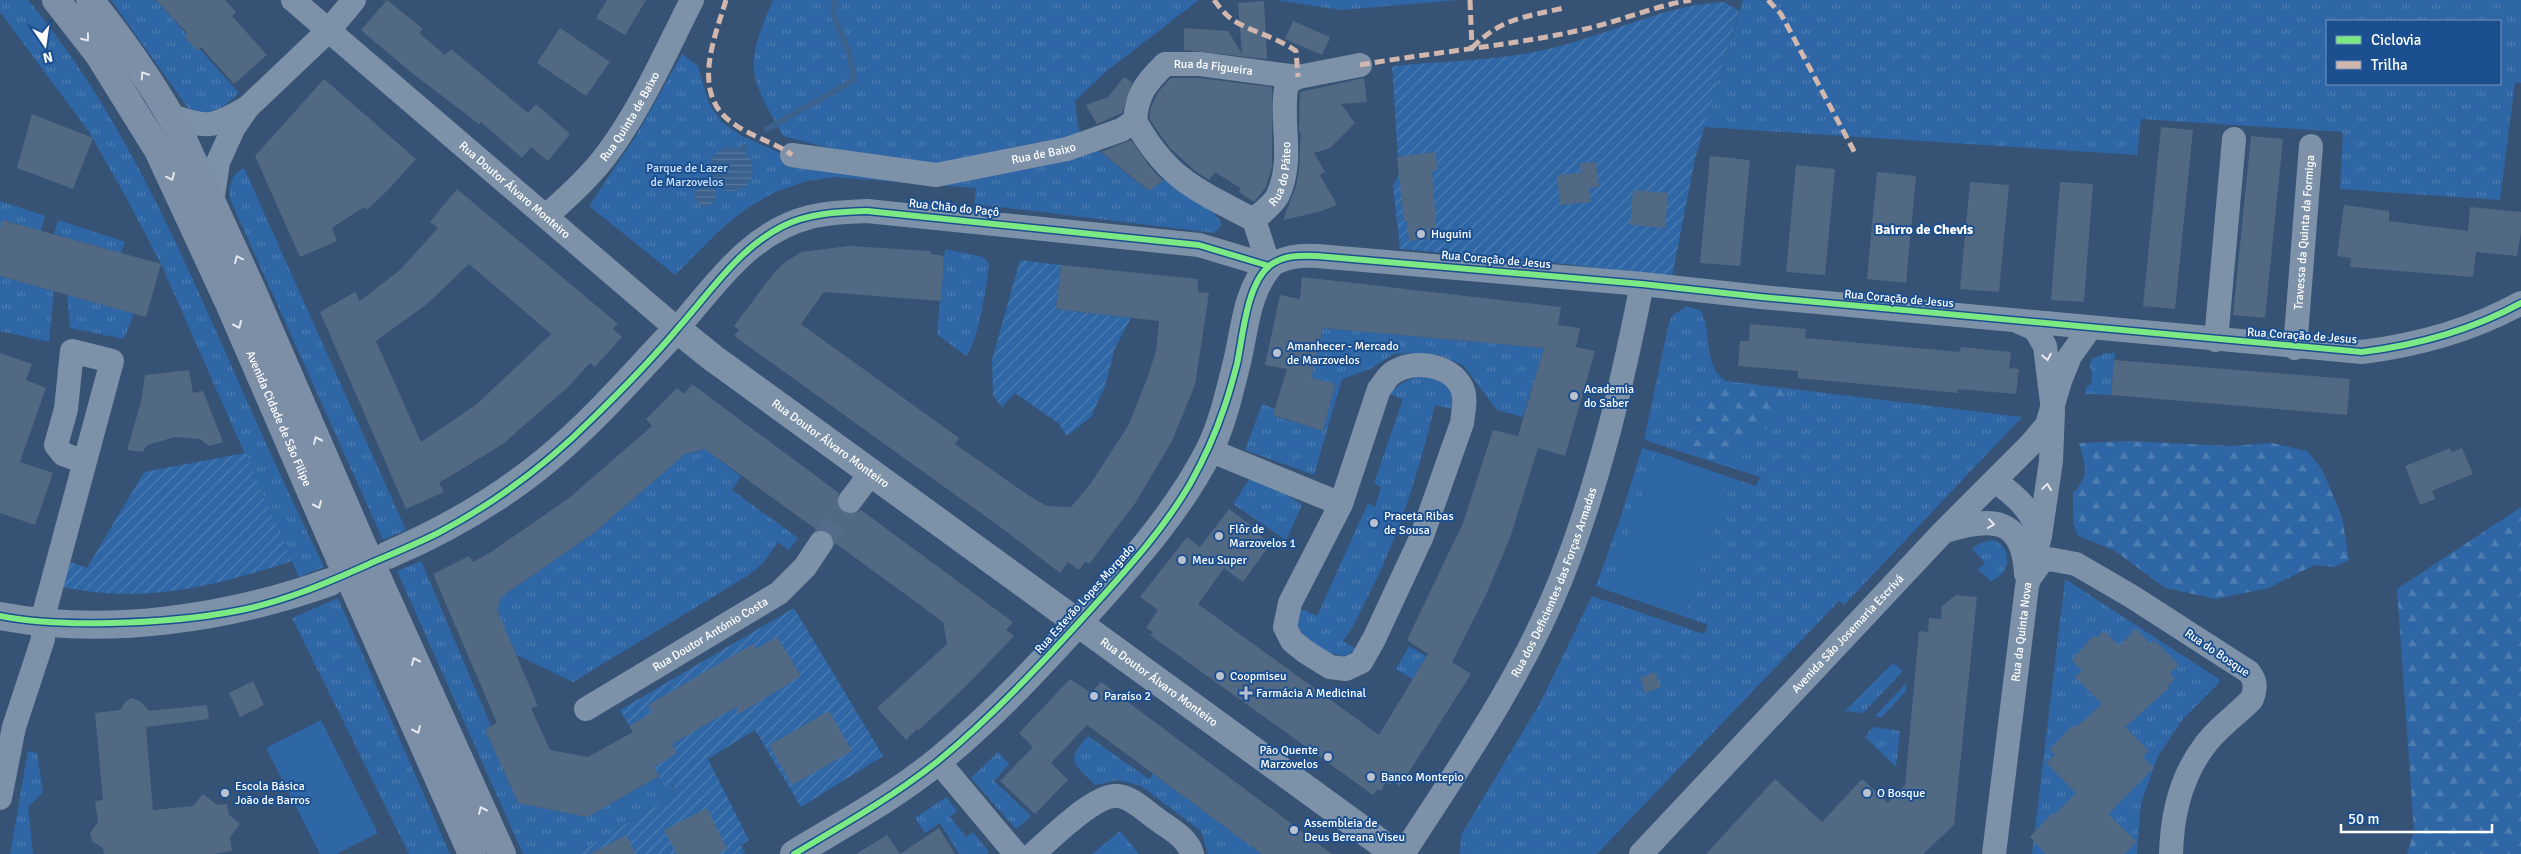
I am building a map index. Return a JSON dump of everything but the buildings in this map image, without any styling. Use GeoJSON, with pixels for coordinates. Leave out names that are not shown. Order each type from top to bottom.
{"type":"FeatureCollection","features":[{"type":"Feature","properties":{"kind":"main road","name":"Avenida Cidade de São Filipe"},"geometry":{"type":"LineString","coordinates":[[56,0],[99,55],[158,150],[228,301],[359,569],[502,854]]}},
{"type":"Feature","properties":{"kind":"main road","name":"Avenida Cidade de São Filipe"},"geometry":{"type":"LineString","coordinates":[[90,0],[121,40],[171,116],[212,203],[472,854]]}},
{"type":"Feature","properties":{"kind":"street","name":"Rua Doutor Álvaro Monteiro"},"geometry":{"type":"LineString","coordinates":[[293,0],[677,329],[871,473],[1079,622],[1396,854]]}},
{"type":"Feature","properties":{"kind":"street"},"geometry":{"type":"LineString","coordinates":[[212,203],[218,162],[234,127],[248,107],[329,30],[354,0]]}},
{"type":"Feature","properties":{"kind":"street","name":"Rua Quinta de Baixo"},"geometry":{"type":"LineString","coordinates":[[546,216],[575,192],[608,154],[646,91],[692,0]]}},
{"type":"Feature","properties":{"kind":"street","name":"Rua da Figueira"},"geometry":{"type":"LineString","coordinates":[[1135,121],[1136,104],[1143,88],[1165,64],[1200,64],[1298,77]]}},
{"type":"Feature","properties":{"kind":"street"},"geometry":{"type":"LineString","coordinates":[[1298,77],[1360,65]]}},
{"type":"Feature","properties":{"kind":"street","name":"Rua do Páteo"},"geometry":{"type":"LineString","coordinates":[[1254,220],[1278,196],[1287,160],[1283,102],[1287,83],[1298,77]]}},
{"type":"Feature","properties":{"kind":"street"},"geometry":{"type":"LineString","coordinates":[[171,116],[197,125],[207,125],[221,123],[248,107]]}},
{"type":"Feature","properties":{"kind":"street"},"geometry":{"type":"LineString","coordinates":[[1135,121],[1163,164],[1188,185],[1254,220],[1269,266]]}},
{"type":"Feature","properties":{"kind":"street","name":"Rua de Baixo"},"geometry":{"type":"LineString","coordinates":[[792,155],[936,175],[1067,149],[1121,130],[1135,121]]}},
{"type":"Feature","properties":{"kind":"street"},"geometry":{"type":"LineString","coordinates":[[2216,340],[2234,139]]}},
{"type":"Feature","properties":{"kind":"street","name":"Travessa da Quinta da Formiga"},"geometry":{"type":"LineString","coordinates":[[2295,348],[2311,146]]}},
{"type":"Feature","properties":{"kind":"street","name":"Rua Chão do Paçô"},"geometry":{"type":"LineString","coordinates":[[677,329],[740,256],[762,238],[785,225],[834,212],[867,211],[1199,245],[1269,266]]}},
{"type":"Feature","properties":{"kind":"street","name":"Rua Coração de Jesus"},"geometry":{"type":"LineString","coordinates":[[1269,266],[1282,258],[1297,255],[1642,284],[2019,322],[2295,348],[2362,352],[2394,348],[2491,320],[2521,303]]}},
{"type":"Feature","properties":{"kind":"street","name":"Rua Estevão Lopes Morgado"},"geometry":{"type":"LineString","coordinates":[[794,854],[890,796],[938,761],[1020,686],[1144,550],[1178,504],[1209,450],[1237,365],[1253,291],[1259,278],[1269,266]]}},
{"type":"Feature","properties":{"kind":"street","name":"Rua dos Deficientes das Forças Armadas"},"geometry":{"type":"LineString","coordinates":[[1403,854],[1468,754],[1511,683],[1561,580],[1594,485],[1619,399],[1642,284]]}},
{"type":"Feature","properties":{"kind":"street"},"geometry":{"type":"LineString","coordinates":[[2019,322],[2035,329],[2045,346],[2053,411]]}},
{"type":"Feature","properties":{"kind":"street","name":"Avenida São Josemaria Escrivá"},"geometry":{"type":"LineString","coordinates":[[1641,854],[1944,531],[2048,425],[2060,381],[2070,356],[2090,328]]}},
{"type":"Feature","properties":{"kind":"street"},"geometry":{"type":"LineString","coordinates":[[0,616],[42,621],[151,622],[187,618],[238,610],[290,596],[359,569],[453,524],[523,479],[593,419],[677,329]]}},
{"type":"Feature","properties":{"kind":"street"},"geometry":{"type":"LineString","coordinates":[[1428,365],[1456,378],[1463,390],[1462,423],[1422,536],[1365,654],[1360,662],[1346,669],[1330,667],[1306,652],[1292,641],[1285,627],[1290,603],[1341,504],[1379,389],[1391,374],[1408,366],[1428,365]]}},
{"type":"Feature","properties":{"kind":"street","name":"Rua da Quinta Nova"},"geometry":{"type":"LineString","coordinates":[[1994,854],[2029,581],[2040,536],[2050,461],[2053,411]]}},
{"type":"Feature","properties":{"kind":"street"},"geometry":{"type":"LineString","coordinates":[[1209,450],[1341,504]]}},
{"type":"Feature","properties":{"kind":"street"},"geometry":{"type":"LineString","coordinates":[[0,798],[14,728],[43,639],[42,621],[84,462]]}},
{"type":"Feature","properties":{"kind":"street"},"geometry":{"type":"LineString","coordinates":[[850,501],[871,473]]}},
{"type":"Feature","properties":{"kind":"street"},"geometry":{"type":"LineString","coordinates":[[1995,481],[2015,496],[2030,512],[2040,536]]}},
{"type":"Feature","properties":{"kind":"street"},"geometry":{"type":"LineString","coordinates":[[1944,531],[1974,522],[1998,524],[2015,535],[2022,544],[2029,581]]}},
{"type":"Feature","properties":{"kind":"street"},"geometry":{"type":"LineString","coordinates":[[2040,536],[2044,528],[2053,544],[2076,564]]}},
{"type":"Feature","properties":{"kind":"street","name":"Rua Doutor António Costa"},"geometry":{"type":"LineString","coordinates":[[586,709],[779,593],[805,567],[821,543]]}},
{"type":"Feature","properties":{"kind":"street","name":"Rua do Bosque"},"geometry":{"type":"LineString","coordinates":[[2029,581],[2041,562],[2049,560],[2076,564],[2249,672],[2255,680],[2256,690],[2252,699],[2205,744],[2191,769],[2179,794],[2172,834],[2171,854]]}},
{"type":"Feature","properties":{"kind":"street"},"geometry":{"type":"LineString","coordinates":[[938,761],[1016,854]]}},
{"type":"Feature","properties":{"kind":"street"},"geometry":{"type":"LineString","coordinates":[[1033,854],[1099,800],[1118,796],[1128,799],[1177,833],[1189,844],[1192,854]]}},
{"type":"Feature","properties":{"kind":"green space"},"geometry":{"type":"Polygon","coordinates":[[[0,0],[28,0],[88,81],[114,124],[183,258],[324,567],[299,577],[161,264],[89,132],[0,12],[0,0]]]}},
{"type":"Feature","properties":{"kind":"green space"},"geometry":{"type":"Polygon","coordinates":[[[111,0],[156,0],[239,93],[222,107],[210,112],[196,111],[188,108],[111,0]]]}},
{"type":"Feature","properties":{"kind":"green space"},"geometry":{"type":"Polygon","coordinates":[[[773,0],[1199,0],[1108,70],[1075,101],[1080,140],[949,168],[866,158],[783,136],[763,98],[754,70],[757,41],[773,0]]]}},
{"type":"Feature","properties":{"kind":"green space"},"geometry":{"type":"Polygon","coordinates":[[[1276,0],[1459,0],[1341,10],[1276,0]]]}},
{"type":"Feature","properties":{"kind":"green space"},"geometry":{"type":"Polygon","coordinates":[[[1743,0],[2521,0],[2521,83],[2515,83],[2500,200],[2340,189],[2343,132],[2141,119],[2137,155],[1704,127],[1743,0]]]}},
{"type":"Feature","properties":{"kind":"green space"},"geometry":{"type":"Polygon","coordinates":[[[1724,2],[1739,11],[1695,159],[1672,277],[1565,264],[1400,249],[1393,186],[1399,175],[1392,66],[1529,53],[1570,43],[1679,9],[1701,4],[1724,2]]]}},
{"type":"Feature","properties":{"kind":"green space","name":"Parque de Lazer de Marzovelos"},"geometry":{"type":"Polygon","coordinates":[[[682,54],[698,66],[709,104],[722,122],[742,136],[778,152],[791,161],[865,170],[1098,150],[1148,191],[1166,178],[1214,213],[1222,224],[1215,233],[974,204],[976,188],[835,177],[807,181],[775,192],[746,209],[721,229],[675,275],[589,206],[636,136],[682,54]]]}},
{"type":"Feature","properties":{"kind":"green space"},"geometry":{"type":"Polygon","coordinates":[[[244,168],[406,530],[383,540],[230,199],[232,181],[236,174],[244,168]]]}},
{"type":"Feature","properties":{"kind":"green space"},"geometry":{"type":"Polygon","coordinates":[[[0,201],[45,216],[41,231],[3,220],[0,229],[0,201]]]}},
{"type":"Feature","properties":{"kind":"green space"},"geometry":{"type":"Polygon","coordinates":[[[58,220],[125,242],[121,253],[54,234],[58,220]]]}},
{"type":"Feature","properties":{"kind":"green space"},"geometry":{"type":"Polygon","coordinates":[[[945,249],[983,257],[989,264],[978,327],[966,356],[937,334],[945,249]]]}},
{"type":"Feature","properties":{"kind":"green space"},"geometry":{"type":"Polygon","coordinates":[[[1020,260],[1061,265],[1056,309],[1131,318],[1115,348],[1105,386],[1091,417],[1067,436],[1058,423],[1015,393],[1002,407],[993,396],[992,360],[1020,260]]]}},
{"type":"Feature","properties":{"kind":"green space"},"geometry":{"type":"Polygon","coordinates":[[[0,276],[54,291],[49,342],[0,331],[0,276]]]}},
{"type":"Feature","properties":{"kind":"green space"},"geometry":{"type":"Polygon","coordinates":[[[67,295],[134,313],[124,339],[70,328],[67,295]]]}},
{"type":"Feature","properties":{"kind":"green space"},"geometry":{"type":"Polygon","coordinates":[[[1686,307],[1700,310],[1704,319],[1713,366],[1726,381],[2022,417],[1844,605],[1839,601],[1597,854],[1460,854],[1461,835],[1541,701],[1592,596],[1704,634],[1708,625],[1683,616],[1732,478],[1756,486],[1760,477],[1644,440],[1669,322],[1673,315],[1686,307]]]}},
{"type":"Feature","properties":{"kind":"green space"},"geometry":{"type":"Polygon","coordinates":[[[1323,328],[1544,348],[1523,417],[1497,410],[1463,365],[1441,356],[1423,353],[1394,354],[1370,369],[1342,379],[1314,475],[1245,450],[1262,404],[1275,409],[1274,416],[1323,431],[1335,384],[1311,378],[1323,328]]]}},
{"type":"Feature","properties":{"kind":"green space"},"geometry":{"type":"Polygon","coordinates":[[[2105,353],[2115,353],[2111,395],[2085,394],[2086,387],[2091,384],[2092,371],[2089,366],[2092,359],[2105,353]]]}},
{"type":"Feature","properties":{"kind":"green space"},"geometry":{"type":"Polygon","coordinates":[[[1427,375],[1444,384],[1456,400],[1452,409],[1435,405],[1415,480],[1398,529],[1356,621],[1343,641],[1356,649],[1346,656],[1328,653],[1320,650],[1308,641],[1295,619],[1302,609],[1317,616],[1368,503],[1375,507],[1381,487],[1374,483],[1403,399],[1388,394],[1406,381],[1427,375]]]}},
{"type":"Feature","properties":{"kind":"green space"},"geometry":{"type":"Polygon","coordinates":[[[1730,382],[1785,389],[1786,406],[1768,428],[1745,440],[1727,466],[1687,452],[1697,417],[1711,394],[1730,382]]]}},
{"type":"Feature","properties":{"kind":"green space"},"geometry":{"type":"Polygon","coordinates":[[[2129,441],[2229,446],[2272,443],[2307,451],[2322,469],[2342,517],[2349,560],[2335,567],[2315,565],[2268,588],[2216,599],[2165,588],[2114,550],[2078,536],[2073,523],[2073,493],[2082,481],[2085,470],[2079,443],[2129,441]]]}},
{"type":"Feature","properties":{"kind":"green space"},"geometry":{"type":"Polygon","coordinates":[[[1642,448],[1657,452],[1609,591],[1596,586],[1621,516],[1642,448]]]}},
{"type":"Feature","properties":{"kind":"green space"},"geometry":{"type":"Polygon","coordinates":[[[705,449],[741,476],[732,490],[798,538],[789,550],[778,542],[763,563],[749,575],[573,682],[515,654],[497,610],[501,597],[595,532],[685,454],[705,449]]]}},
{"type":"Feature","properties":{"kind":"green space"},"geometry":{"type":"Polygon","coordinates":[[[1657,452],[1732,478],[1683,616],[1609,591],[1657,452]]]}},
{"type":"Feature","properties":{"kind":"green space"},"geometry":{"type":"Polygon","coordinates":[[[245,453],[292,561],[234,578],[178,590],[122,594],[62,587],[68,561],[87,568],[144,472],[245,453]]]}},
{"type":"Feature","properties":{"kind":"green space"},"geometry":{"type":"Polygon","coordinates":[[[1254,472],[1302,505],[1286,540],[1233,504],[1254,472]]]}},
{"type":"Feature","properties":{"kind":"green space"},"geometry":{"type":"Polygon","coordinates":[[[2521,507],[2521,854],[2407,854],[2414,831],[2397,589],[2521,507]]]}},
{"type":"Feature","properties":{"kind":"green space"},"geometry":{"type":"Polygon","coordinates":[[[1994,540],[2004,549],[2007,561],[2003,573],[1991,581],[1978,570],[1985,563],[1972,549],[1980,543],[1994,540]]]}},
{"type":"Feature","properties":{"kind":"green space"},"geometry":{"type":"Polygon","coordinates":[[[421,561],[491,726],[485,729],[518,803],[587,817],[659,776],[671,783],[678,793],[575,854],[523,854],[397,571],[421,561]]]}},
{"type":"Feature","properties":{"kind":"green space"},"geometry":{"type":"Polygon","coordinates":[[[2065,579],[2219,679],[2219,683],[2183,719],[2158,756],[2141,803],[2137,854],[2032,854],[2065,579]]]}},
{"type":"Feature","properties":{"kind":"green space"},"geometry":{"type":"Polygon","coordinates":[[[338,598],[450,854],[409,854],[292,618],[338,598]]]}},
{"type":"Feature","properties":{"kind":"green space"},"geometry":{"type":"Polygon","coordinates":[[[794,608],[883,756],[801,807],[755,730],[708,759],[749,840],[741,845],[745,854],[575,854],[678,793],[672,783],[665,786],[620,710],[794,608]]]}},
{"type":"Feature","properties":{"kind":"green space"},"geometry":{"type":"Polygon","coordinates":[[[1409,646],[1426,656],[1413,679],[1396,669],[1409,646]]]}},
{"type":"Feature","properties":{"kind":"green space"},"geometry":{"type":"Polygon","coordinates":[[[1893,663],[1903,671],[1863,713],[1845,711],[1893,663]]]}},
{"type":"Feature","properties":{"kind":"green space"},"geometry":{"type":"Polygon","coordinates":[[[1906,683],[1906,691],[1882,717],[1875,716],[1906,683]]]}},
{"type":"Feature","properties":{"kind":"green space"},"geometry":{"type":"Polygon","coordinates":[[[321,720],[378,833],[336,854],[320,854],[266,748],[321,720]]]}},
{"type":"Feature","properties":{"kind":"green space"},"geometry":{"type":"Polygon","coordinates":[[[1873,727],[1900,731],[1896,767],[1865,737],[1873,727]]]}},
{"type":"Feature","properties":{"kind":"green space"},"geometry":{"type":"Polygon","coordinates":[[[1088,736],[1149,779],[1153,774],[1262,854],[1208,854],[1201,831],[1141,786],[1118,780],[1095,785],[1081,772],[1074,757],[1076,751],[1088,736]]]}},
{"type":"Feature","properties":{"kind":"green space"},"geometry":{"type":"Polygon","coordinates":[[[28,751],[37,753],[43,792],[28,807],[33,854],[10,854],[28,751]]]}},
{"type":"Feature","properties":{"kind":"green space"},"geometry":{"type":"Polygon","coordinates":[[[998,752],[1009,764],[994,781],[1031,816],[1016,829],[971,778],[998,752]]]}},
{"type":"Feature","properties":{"kind":"green space"},"geometry":{"type":"Polygon","coordinates":[[[946,797],[957,811],[950,817],[966,837],[973,832],[989,852],[986,854],[959,854],[940,823],[925,833],[915,818],[946,797]]]}},
{"type":"Feature","properties":{"kind":"green space"},"geometry":{"type":"Polygon","coordinates":[[[1120,831],[1139,854],[1092,854],[1120,831]]]}},
{"type":"Feature","properties":{"kind":"shaded area"},"geometry":{"type":"Polygon","coordinates":[[[728,147],[739,149],[746,154],[751,161],[753,169],[751,177],[741,189],[729,191],[715,187],[716,196],[713,203],[707,207],[700,206],[694,197],[696,190],[701,186],[713,185],[710,162],[715,154],[728,147]]]}},
{"type":"Feature","properties":{"kind":"waterway"},"geometry":{"type":"LineString","coordinates":[[767,129],[854,80],[849,53],[833,14],[835,0]]}},
{"type":"Feature","properties":{"kind":"tunnel"},"geometry":{"type":"LineString","coordinates":[[821,543],[850,501]]}},
{"type":"Feature","properties":{"kind":"marked path"},"geometry":{"type":"LineString","coordinates":[[726,0],[716,32],[709,66],[709,83],[712,98],[721,112],[734,124],[792,155]]}},
{"type":"Feature","properties":{"kind":"marked path"},"geometry":{"type":"LineString","coordinates":[[1214,0],[1236,22],[1281,42],[1296,51],[1298,77]]}},
{"type":"Feature","properties":{"kind":"marked path"},"geometry":{"type":"LineString","coordinates":[[1470,0],[1472,48]]}},
{"type":"Feature","properties":{"kind":"marked path"},"geometry":{"type":"LineString","coordinates":[[1360,65],[1554,36],[1595,27],[1663,6],[1691,0]]}},
{"type":"Feature","properties":{"kind":"marked path"},"geometry":{"type":"LineString","coordinates":[[1768,0],[1781,14],[1855,153]]}},
{"type":"Feature","properties":{"kind":"marked path"},"geometry":{"type":"LineString","coordinates":[[1472,48],[1493,30],[1514,20],[1564,8]]}},
{"type":"Feature","properties":{"kind":"cycle path"},"geometry":{"type":"LineString","coordinates":[[0,616],[55,622],[111,623],[174,620],[236,611],[271,603],[304,591],[438,533],[500,496],[557,452],[637,374],[739,258],[767,235],[803,218],[867,211],[1199,245],[1269,266]]}},
{"type":"Feature","properties":{"kind":"cycle path"},"geometry":{"type":"LineString","coordinates":[[794,854],[903,787],[959,743],[1037,668],[1144,549],[1179,501],[1205,456],[1226,403],[1237,364],[1250,298],[1255,286],[1269,266],[1286,258],[1317,256],[1642,284],[1761,297],[2362,352],[2424,341],[2464,329],[2521,303]]}},
{"type":"Feature","properties":{"kind":"place","name":"Huguini"},"geometry":{"type":"Point","coordinates":[1421,234]}},
{"type":"Feature","properties":{"kind":"place","name":"Amanhecer - Mercado de Marzovelos"},"geometry":{"type":"Point","coordinates":[1277,353]}},
{"type":"Feature","properties":{"kind":"place","name":"Academia do Saber"},"geometry":{"type":"Point","coordinates":[1574,396]}},
{"type":"Feature","properties":{"kind":"place","name":"Praceta Ribas de Sousa"},"geometry":{"type":"Point","coordinates":[1374,523]}},
{"type":"Feature","properties":{"kind":"place","name":"Flôr de Marzovelos 1"},"geometry":{"type":"Point","coordinates":[1219,536]}},
{"type":"Feature","properties":{"kind":"place","name":"Meu Super"},"geometry":{"type":"Point","coordinates":[1182,560]}},
{"type":"Feature","properties":{"kind":"place","name":"Coopmiseu"},"geometry":{"type":"Point","coordinates":[1220,676]}},
{"type":"Feature","properties":{"kind":"place","name":"Farmácia A Medicinal"},"geometry":{"type":"Point","coordinates":[1246,693]}},
{"type":"Feature","properties":{"kind":"place","name":"Paraíso 2"},"geometry":{"type":"Point","coordinates":[1094,696]}},
{"type":"Feature","properties":{"kind":"place","name":"Pão Quente Marzovelos"},"geometry":{"type":"Point","coordinates":[1328,757]}},
{"type":"Feature","properties":{"kind":"place","name":"Banco Montepio"},"geometry":{"type":"Point","coordinates":[1371,777]}},
{"type":"Feature","properties":{"kind":"place","name":"Escola Básica João de Barros"},"geometry":{"type":"Point","coordinates":[225,793]}},
{"type":"Feature","properties":{"kind":"place","name":"O Bosque"},"geometry":{"type":"Point","coordinates":[1867,793]}},
{"type":"Feature","properties":{"kind":"place","name":"Assembleia de Deus Bereana Viseu"},"geometry":{"type":"Point","coordinates":[1294,830]}},
{"type":"Feature","properties":{"kind":"district","name":"Bairro de Chevis"},"geometry":{"type":"Point","coordinates":[1924,229]}}]}
